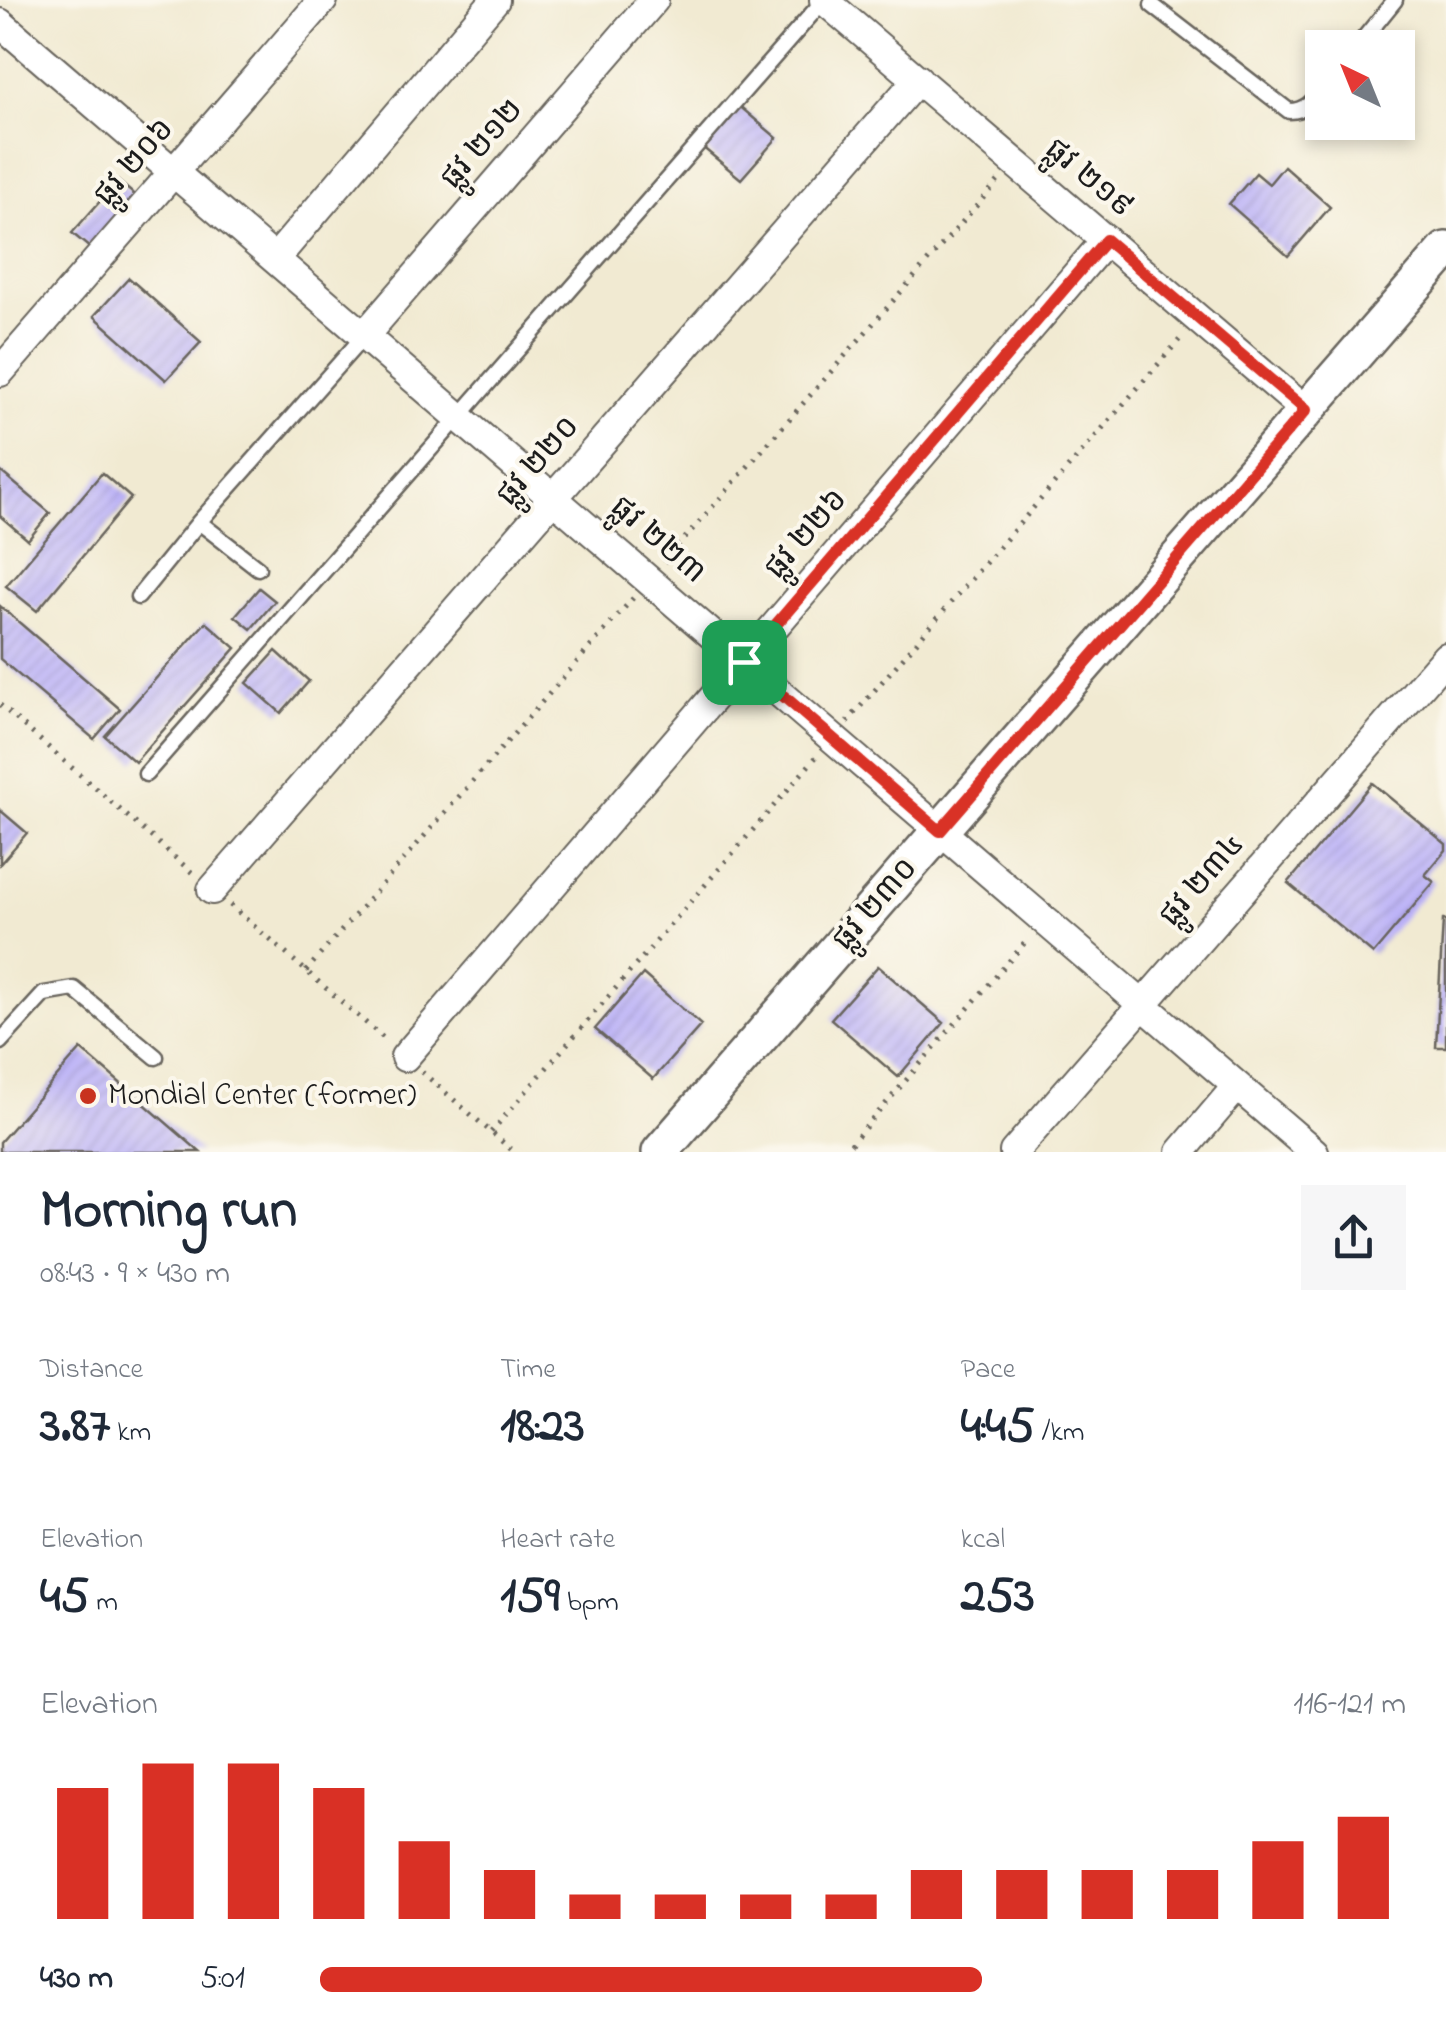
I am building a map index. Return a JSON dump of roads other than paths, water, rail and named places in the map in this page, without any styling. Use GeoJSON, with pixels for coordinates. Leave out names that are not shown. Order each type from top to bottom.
{"type":"FeatureCollection","features":[{"type":"Feature","properties":{"kind":"street","name":"ផ្លូវ ២០៦"},"geometry":{"type":"LineString","coordinates":[[0,372],[323,0]]}},
{"type":"Feature","properties":{"kind":"street"},"geometry":{"type":"LineString","coordinates":[[275,259],[495,0]]}},
{"type":"Feature","properties":{"kind":"street","name":"ផ្លូវ ២១២"},"geometry":{"type":"LineString","coordinates":[[364,336],[654,0]]}},
{"type":"Feature","properties":{"kind":"street","name":"ផ្លូវ ២១៩"},"geometry":{"type":"LineString","coordinates":[[824,0],[1306,410]]}},
{"type":"Feature","properties":{"kind":"street","name":"ផ្លូវ ២២៣"},"geometry":{"type":"LineString","coordinates":[[0,23],[1314,1152]]}},
{"type":"Feature","properties":{"kind":"street","name":"ផ្លូវ ២២០"},"geometry":{"type":"LineString","coordinates":[[212,890],[918,80]]}},
{"type":"Feature","properties":{"kind":"street","name":"ផ្លូវ ២២៦"},"geometry":{"type":"LineString","coordinates":[[404,1057],[1106,240]]}},
{"type":"Feature","properties":{"kind":"street","name":"ផ្លូវ ២៣០"},"geometry":{"type":"LineString","coordinates":[[660,1152],[1446,250]]}},
{"type":"Feature","properties":{"kind":"street","name":"ផ្លូវ ២៣៤"},"geometry":{"type":"LineString","coordinates":[[1014,1152],[1446,657]]}},
{"type":"Feature","properties":{"kind":"street"},"geometry":{"type":"LineString","coordinates":[[1181,1152],[1237,1086]]}},
{"type":"Feature","properties":{"kind":"lane"},"geometry":{"type":"LineString","coordinates":[[146,774],[824,0]]}},
{"type":"Feature","properties":{"kind":"lane"},"geometry":{"type":"LineString","coordinates":[[1371,30],[1395,0]]}},
{"type":"Feature","properties":{"kind":"lane"},"geometry":{"type":"LineString","coordinates":[[1152,5],[1289,111],[1305,107]]}},
{"type":"Feature","properties":{"kind":"lane"},"geometry":{"type":"LineString","coordinates":[[138,597],[364,336]]}},
{"type":"Feature","properties":{"kind":"lane"},"geometry":{"type":"LineString","coordinates":[[199,522],[258,568]]}},
{"type":"Feature","properties":{"kind":"lane"},"geometry":{"type":"LineString","coordinates":[[0,1042],[44,994],[74,988],[156,1057]]}},
{"type":"Feature","properties":{"kind":"place","name":"Mondial Center (former)"},"geometry":{"type":"Point","coordinates":[88,1096]}}]}
